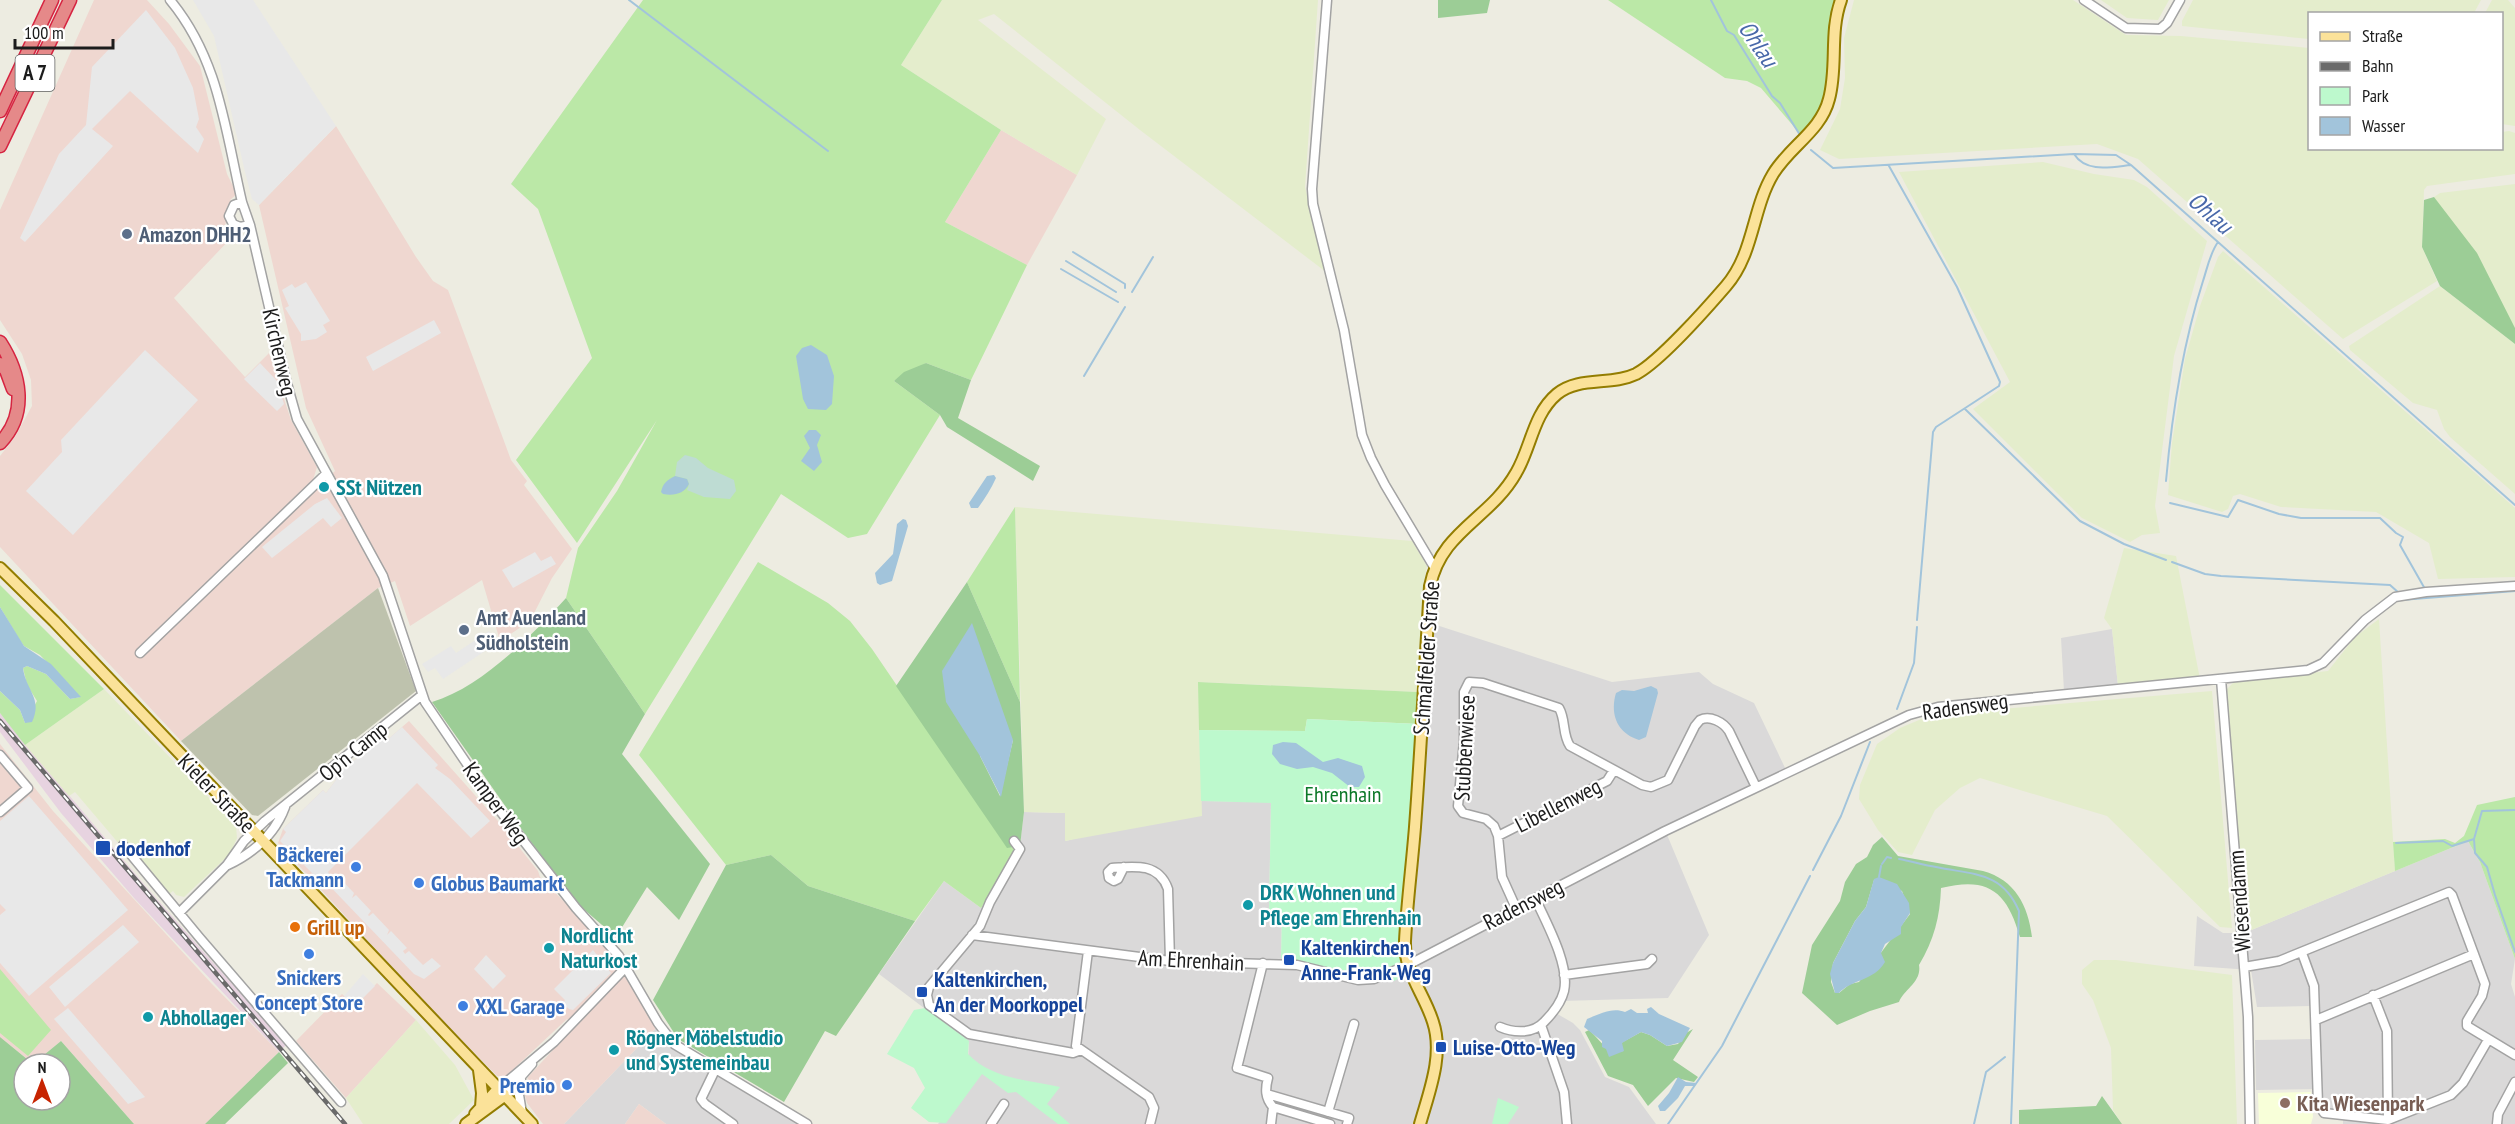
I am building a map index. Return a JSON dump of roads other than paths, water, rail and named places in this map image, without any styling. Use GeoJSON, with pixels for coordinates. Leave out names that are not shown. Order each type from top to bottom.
{"type":"FeatureCollection","features":[{"type":"Feature","properties":{"kind":"highway","name":"A 7"},"geometry":{"type":"LineString","coordinates":[[0,111],[52,0]]}},
{"type":"Feature","properties":{"kind":"highway","name":"A 7"},"geometry":{"type":"LineString","coordinates":[[0,146],[70,0]]}},
{"type":"Feature","properties":{"kind":"highway"},"geometry":{"type":"LineString","coordinates":[[0,342],[15,369],[20,387],[11,428],[0,443]]}},
{"type":"Feature","properties":{"kind":"highway"},"geometry":{"type":"LineString","coordinates":[[0,364],[6,370],[12,384],[16,406]]}},
{"type":"Feature","properties":{"kind":"main road","name":"Schmalfelder Straße"},"geometry":{"type":"LineString","coordinates":[[1420,1124],[1434,1070],[1436,1037],[1429,1011],[1408,965],[1405,941],[1415,828],[1430,586],[1434,567],[1443,551],[1505,490],[1517,473],[1538,418],[1559,392],[1572,386],[1619,380],[1636,374],[1656,359],[1727,285],[1742,264],[1765,192],[1774,173],[1811,133],[1829,100],[1834,22],[1840,0]]}},
{"type":"Feature","properties":{"kind":"main road","name":"Kieler Straße"},"geometry":{"type":"LineString","coordinates":[[0,568],[54,621],[532,1124]]}},
{"type":"Feature","properties":{"kind":"main road"},"geometry":{"type":"LineString","coordinates":[[479,1070],[481,1107]]}},
{"type":"Feature","properties":{"kind":"main road"},"geometry":{"type":"LineString","coordinates":[[468,1123],[481,1107],[501,1092]]}},
{"type":"Feature","properties":{"kind":"main road"},"geometry":{"type":"LineString","coordinates":[[468,1123],[501,1092]]}},
{"type":"Feature","properties":{"kind":"street","name":"Kirchenweg"},"geometry":{"type":"LineString","coordinates":[[170,0],[189,23],[204,51],[216,88],[292,403],[302,431],[383,576],[422,695]]}},
{"type":"Feature","properties":{"kind":"street"},"geometry":{"type":"LineString","coordinates":[[1328,0],[1312,189],[1313,204],[1344,330],[1362,435],[1371,458],[1434,567]]}},
{"type":"Feature","properties":{"kind":"street"},"geometry":{"type":"LineString","coordinates":[[2084,0],[2126,28],[2160,29],[2167,23],[2181,0]]}},
{"type":"Feature","properties":{"kind":"street"},"geometry":{"type":"LineString","coordinates":[[242,202],[231,208],[230,220],[240,227],[250,225]]}},
{"type":"Feature","properties":{"kind":"street"},"geometry":{"type":"LineString","coordinates":[[140,653],[315,482],[326,474]]}},
{"type":"Feature","properties":{"kind":"street","name":"Radensweg"},"geometry":{"type":"LineString","coordinates":[[1408,965],[1535,898],[1756,787],[1909,715],[1938,707],[2308,670],[2323,663],[2365,620],[2395,597],[2426,592],[2515,586]]}},
{"type":"Feature","properties":{"kind":"street","name":"Wiesendamm"},"geometry":{"type":"LineString","coordinates":[[2221,679],[2248,1017],[2250,1124]]}},
{"type":"Feature","properties":{"kind":"street","name":"Stubbenwiese"},"geometry":{"type":"LineString","coordinates":[[1498,836],[1494,826],[1486,819],[1463,813],[1458,806],[1464,741],[1464,692],[1469,682],[1483,683],[1560,708],[1566,740],[1570,746],[1642,785],[1651,787],[1662,785],[1672,774],[1695,726],[1700,720],[1709,718],[1725,725],[1756,787]]}},
{"type":"Feature","properties":{"kind":"street","name":"Op'n Camp"},"geometry":{"type":"LineString","coordinates":[[226,865],[240,845],[254,831],[422,695]]}},
{"type":"Feature","properties":{"kind":"street","name":"Kamper Weg"},"geometry":{"type":"LineString","coordinates":[[422,695],[490,798],[576,908],[609,944],[626,967],[658,1023],[674,1044],[807,1124]]}},
{"type":"Feature","properties":{"kind":"street"},"geometry":{"type":"LineString","coordinates":[[0,755],[28,788],[0,812]]}},
{"type":"Feature","properties":{"kind":"street","name":"Libellenweg"},"geometry":{"type":"LineString","coordinates":[[1498,836],[1607,781],[1614,770]]}},
{"type":"Feature","properties":{"kind":"street","name":"Op'n Camp"},"geometry":{"type":"LineString","coordinates":[[226,865],[243,858],[263,841],[275,828],[285,807]]}},
{"type":"Feature","properties":{"kind":"street"},"geometry":{"type":"LineString","coordinates":[[1498,836],[1502,878],[1516,908]]}},
{"type":"Feature","properties":{"kind":"street"},"geometry":{"type":"LineString","coordinates":[[1014,841],[1020,849],[990,902],[980,926],[929,987],[927,995],[929,1005],[969,1034],[1073,1053],[1081,1050]]}},
{"type":"Feature","properties":{"kind":"street"},"geometry":{"type":"LineString","coordinates":[[123,845],[341,1102]]}},
{"type":"Feature","properties":{"kind":"street"},"geometry":{"type":"LineString","coordinates":[[179,913],[226,865]]}},
{"type":"Feature","properties":{"kind":"street"},"geometry":{"type":"LineString","coordinates":[[1124,867],[1145,867],[1160,875],[1165,882],[1170,962]]}},
{"type":"Feature","properties":{"kind":"street"},"geometry":{"type":"LineString","coordinates":[[2244,967],[2279,962],[2449,892],[2485,984],[2482,996],[2467,1021],[2467,1026],[2515,1055]]}},
{"type":"Feature","properties":{"kind":"street"},"geometry":{"type":"LineString","coordinates":[[1500,1027],[1520,1032],[1541,1025],[1560,1000],[1564,990],[1564,975],[1555,942],[1535,898]]}},
{"type":"Feature","properties":{"kind":"street","name":"Am Ehrenhain"},"geometry":{"type":"LineString","coordinates":[[972,935],[1170,962],[1297,965],[1358,980],[1374,979],[1408,965]]}},
{"type":"Feature","properties":{"kind":"street"},"geometry":{"type":"LineString","coordinates":[[1088,951],[1076,1046],[1149,1097],[1154,1108],[1150,1124]]}},
{"type":"Feature","properties":{"kind":"street"},"geometry":{"type":"LineString","coordinates":[[2302,953],[2313,979],[2318,1104],[2324,1113],[2321,1124]]}},
{"type":"Feature","properties":{"kind":"street"},"geometry":{"type":"LineString","coordinates":[[2316,1020],[2474,954]]}},
{"type":"Feature","properties":{"kind":"street"},"geometry":{"type":"LineString","coordinates":[[1564,975],[1647,964],[1652,960]]}},
{"type":"Feature","properties":{"kind":"street"},"geometry":{"type":"LineString","coordinates":[[1263,963],[1237,1068],[1268,1078],[1265,1089],[1268,1101],[1273,1107],[1330,1124]]}},
{"type":"Feature","properties":{"kind":"street"},"geometry":{"type":"LineString","coordinates":[[501,1092],[626,967]]}},
{"type":"Feature","properties":{"kind":"street"},"geometry":{"type":"LineString","coordinates":[[2373,995],[2387,1031],[2388,1120]]}},
{"type":"Feature","properties":{"kind":"street"},"geometry":{"type":"LineString","coordinates":[[1328,1112],[1354,1024]]}},
{"type":"Feature","properties":{"kind":"street"},"geometry":{"type":"LineString","coordinates":[[1541,1025],[1558,1069],[1564,1092],[1567,1124]]}},
{"type":"Feature","properties":{"kind":"street"},"geometry":{"type":"LineString","coordinates":[[2324,1113],[2388,1120],[2451,1095],[2463,1083],[2488,1040]]}},
{"type":"Feature","properties":{"kind":"street"},"geometry":{"type":"LineString","coordinates":[[501,1092],[521,1078],[538,1056]]}},
{"type":"Feature","properties":{"kind":"street"},"geometry":{"type":"LineString","coordinates":[[716,1068],[701,1099],[733,1124]]}},
{"type":"Feature","properties":{"kind":"street"},"geometry":{"type":"LineString","coordinates":[[521,1078],[519,1095],[523,1114]]}},
{"type":"Feature","properties":{"kind":"street"},"geometry":{"type":"LineString","coordinates":[[2497,1124],[2498,1114],[2515,1082]]}},
{"type":"Feature","properties":{"kind":"street"},"geometry":{"type":"LineString","coordinates":[[1267,1094],[1349,1118],[1347,1124]]}},
{"type":"Feature","properties":{"kind":"street"},"geometry":{"type":"LineString","coordinates":[[991,1124],[1004,1104]]}},
{"type":"Feature","properties":{"kind":"street"},"geometry":{"type":"LineString","coordinates":[[1271,1124],[1273,1107]]}},
{"type":"Feature","properties":{"kind":"water"},"geometry":{"type":"Polygon","coordinates":[[[811,345],[827,355],[834,376],[832,404],[826,410],[808,409],[803,399],[796,356],[802,348],[811,345]]]}},
{"type":"Feature","properties":{"kind":"water"},"geometry":{"type":"Polygon","coordinates":[[[809,430],[816,430],[821,435],[817,445],[822,462],[814,471],[801,461],[810,448],[804,436],[809,430]]]}},
{"type":"Feature","properties":{"kind":"water"},"geometry":{"type":"Polygon","coordinates":[[[994,475],[996,478],[978,508],[971,508],[969,503],[987,476],[994,475]]]}},
{"type":"Feature","properties":{"kind":"water"},"geometry":{"type":"Polygon","coordinates":[[[675,476],[687,479],[689,484],[678,494],[663,494],[661,492],[664,484],[675,476]]]}},
{"type":"Feature","properties":{"kind":"water"},"geometry":{"type":"Polygon","coordinates":[[[903,519],[906,520],[908,526],[892,581],[880,585],[877,583],[875,573],[893,554],[897,524],[903,519]]]}},
{"type":"Feature","properties":{"kind":"water"},"geometry":{"type":"Polygon","coordinates":[[[0,607],[24,646],[51,664],[81,697],[70,699],[46,674],[27,666],[23,668],[36,707],[32,722],[25,723],[20,710],[0,691],[0,607]]]}},
{"type":"Feature","properties":{"kind":"water"},"geometry":{"type":"Polygon","coordinates":[[[972,623],[1013,740],[1001,797],[980,756],[946,702],[942,671],[972,623]]]}},
{"type":"Feature","properties":{"kind":"water"},"geometry":{"type":"Polygon","coordinates":[[[1651,686],[1657,689],[1658,693],[1646,737],[1639,740],[1625,733],[1620,727],[1615,715],[1614,700],[1616,693],[1622,690],[1634,691],[1651,686]]]}},
{"type":"Feature","properties":{"kind":"water"},"geometry":{"type":"Polygon","coordinates":[[[1283,742],[1296,743],[1323,762],[1338,758],[1362,766],[1365,777],[1359,787],[1350,787],[1332,773],[1313,767],[1297,769],[1280,764],[1272,754],[1273,745],[1283,742]]]}},
{"type":"Feature","properties":{"kind":"water"},"geometry":{"type":"Polygon","coordinates":[[[1879,877],[1897,884],[1909,903],[1910,913],[1901,927],[1901,934],[1885,944],[1881,953],[1885,962],[1880,968],[1839,993],[1835,993],[1830,974],[1833,963],[1855,921],[1866,907],[1874,879],[1879,877]]]}},
{"type":"Feature","properties":{"kind":"water"},"geometry":{"type":"Polygon","coordinates":[[[1651,1007],[1659,1014],[1690,1028],[1682,1042],[1667,1046],[1641,1032],[1622,1043],[1624,1051],[1609,1057],[1606,1049],[1602,1047],[1602,1041],[1584,1027],[1587,1019],[1606,1012],[1615,1010],[1625,1012],[1631,1009],[1637,1013],[1648,1013],[1647,1009],[1651,1007]]]}},
{"type":"Feature","properties":{"kind":"water"},"geometry":{"type":"Polygon","coordinates":[[[1678,1077],[1686,1082],[1696,1083],[1694,1086],[1685,1086],[1678,1098],[1665,1111],[1660,1111],[1658,1106],[1678,1077]]]}},
{"type":"Feature","properties":{"kind":"waterway"},"geometry":{"type":"LineString","coordinates":[[629,0],[828,151]]}},
{"type":"Feature","properties":{"kind":"waterway","name":"Ohlau"},"geometry":{"type":"LineString","coordinates":[[1711,0],[1727,31],[1734,35],[1772,96],[1780,103],[1800,135]]}},
{"type":"Feature","properties":{"kind":"waterway","name":"Ohlau"},"geometry":{"type":"LineString","coordinates":[[1811,150],[1833,168],[2074,154],[2079,160],[2092,166],[2131,165],[2515,505]]}},
{"type":"Feature","properties":{"kind":"waterway"},"geometry":{"type":"LineString","coordinates":[[2074,154],[2116,155],[2131,165]]}},
{"type":"Feature","properties":{"kind":"waterway"},"geometry":{"type":"LineString","coordinates":[[1889,166],[1957,287],[2000,382],[1999,386],[1936,427],[1933,432],[1917,620]]}},
{"type":"Feature","properties":{"kind":"waterway"},"geometry":{"type":"LineString","coordinates":[[2166,481],[2171,430],[2184,355],[2207,266],[2218,242]]}},
{"type":"Feature","properties":{"kind":"waterway"},"geometry":{"type":"LineString","coordinates":[[1073,252],[1125,284],[1125,288]]}},
{"type":"Feature","properties":{"kind":"waterway"},"geometry":{"type":"LineString","coordinates":[[1132,292],[1153,257]]}},
{"type":"Feature","properties":{"kind":"waterway"},"geometry":{"type":"LineString","coordinates":[[1066,261],[1116,292]]}},
{"type":"Feature","properties":{"kind":"waterway"},"geometry":{"type":"LineString","coordinates":[[1061,269],[1118,302]]}},
{"type":"Feature","properties":{"kind":"waterway"},"geometry":{"type":"LineString","coordinates":[[1084,376],[1125,307]]}},
{"type":"Feature","properties":{"kind":"waterway"},"geometry":{"type":"LineString","coordinates":[[1965,409],[2080,521],[2124,544],[2166,560]]}},
{"type":"Feature","properties":{"kind":"waterway"},"geometry":{"type":"LineString","coordinates":[[2170,503],[2228,517],[2238,500],[2279,514],[2301,518],[2380,518],[2403,537],[2400,545],[2425,589]]}},
{"type":"Feature","properties":{"kind":"waterway"},"geometry":{"type":"LineString","coordinates":[[2172,562],[2205,574],[2390,585],[2399,593]]}},
{"type":"Feature","properties":{"kind":"waterway"},"geometry":{"type":"LineString","coordinates":[[2401,600],[2515,591]]}},
{"type":"Feature","properties":{"kind":"waterway"},"geometry":{"type":"LineString","coordinates":[[1897,709],[1914,663],[1917,627]]}},
{"type":"Feature","properties":{"kind":"waterway"},"geometry":{"type":"LineString","coordinates":[[1813,870],[1841,816],[1870,742]]}},
{"type":"Feature","properties":{"kind":"waterway"},"geometry":{"type":"LineString","coordinates":[[2515,810],[2482,811],[2474,839],[2475,853],[2487,867],[2515,952]]}},
{"type":"Feature","properties":{"kind":"waterway"},"geometry":{"type":"LineString","coordinates":[[2396,843],[2443,841],[2452,846],[2474,839]]}},
{"type":"Feature","properties":{"kind":"waterway"},"geometry":{"type":"LineString","coordinates":[[1882,864],[1887,857],[1891,858]]}},
{"type":"Feature","properties":{"kind":"waterway"},"geometry":{"type":"LineString","coordinates":[[1899,859],[1985,877],[2004,888],[2019,911],[2011,1124]]}},
{"type":"Feature","properties":{"kind":"waterway"},"geometry":{"type":"LineString","coordinates":[[1879,877],[1881,866]]}},
{"type":"Feature","properties":{"kind":"waterway"},"geometry":{"type":"LineString","coordinates":[[1668,1124],[1722,1046],[1810,876]]}},
{"type":"Feature","properties":{"kind":"waterway"},"geometry":{"type":"LineString","coordinates":[[1974,1124],[1986,1072],[2005,1057]]}},
{"type":"Feature","properties":{"kind":"railway"},"geometry":{"type":"LineString","coordinates":[[0,721],[345,1124]]}},
{"type":"Feature","properties":{"kind":"place","name":"Amazon DHH2"},"geometry":{"type":"Point","coordinates":[127,234]}},
{"type":"Feature","properties":{"kind":"place","name":"SSt Nützen"},"geometry":{"type":"Point","coordinates":[324,487]}},
{"type":"Feature","properties":{"kind":"place","name":"Amt Auenland Südholstein"},"geometry":{"type":"Point","coordinates":[464,630]}},
{"type":"Feature","properties":{"kind":"place","name":"dodenhof"},"geometry":{"type":"Point","coordinates":[103,848]}},
{"type":"Feature","properties":{"kind":"place","name":"Bäckerei Tackmann"},"geometry":{"type":"Point","coordinates":[356,867]}},
{"type":"Feature","properties":{"kind":"place","name":"Globus Baumarkt"},"geometry":{"type":"Point","coordinates":[419,883]}},
{"type":"Feature","properties":{"kind":"place","name":"DRK Wohnen und Pflege am Ehrenhain"},"geometry":{"type":"Point","coordinates":[1248,905]}},
{"type":"Feature","properties":{"kind":"place","name":"Grill up"},"geometry":{"type":"Point","coordinates":[295,927]}},
{"type":"Feature","properties":{"kind":"place","name":"Nordlicht Naturkost"},"geometry":{"type":"Point","coordinates":[549,948]}},
{"type":"Feature","properties":{"kind":"place","name":"Snickers Concept Store"},"geometry":{"type":"Point","coordinates":[309,954]}},
{"type":"Feature","properties":{"kind":"place","name":"Kaltenkirchen, Anne-Frank-Weg"},"geometry":{"type":"Point","coordinates":[1289,960]}},
{"type":"Feature","properties":{"kind":"place","name":"Kaltenkirchen, An der Moorkoppel"},"geometry":{"type":"Point","coordinates":[922,992]}},
{"type":"Feature","properties":{"kind":"place","name":"XXL Garage"},"geometry":{"type":"Point","coordinates":[463,1006]}},
{"type":"Feature","properties":{"kind":"place","name":"Abhollager"},"geometry":{"type":"Point","coordinates":[148,1017]}},
{"type":"Feature","properties":{"kind":"place","name":"Luise-Otto-Weg"},"geometry":{"type":"Point","coordinates":[1441,1047]}},
{"type":"Feature","properties":{"kind":"place","name":"Rögner Möbelstudio und Systemeinbau"},"geometry":{"type":"Point","coordinates":[614,1050]}},
{"type":"Feature","properties":{"kind":"place","name":"Premio"},"geometry":{"type":"Point","coordinates":[567,1085]}},
{"type":"Feature","properties":{"kind":"place","name":"Kita Wiesenpark"},"geometry":{"type":"Point","coordinates":[2285,1103]}},
{"type":"Feature","properties":{"kind":"park label","name":"Ehrenhain"},"geometry":{"type":"Point","coordinates":[1343,794]}}]}
